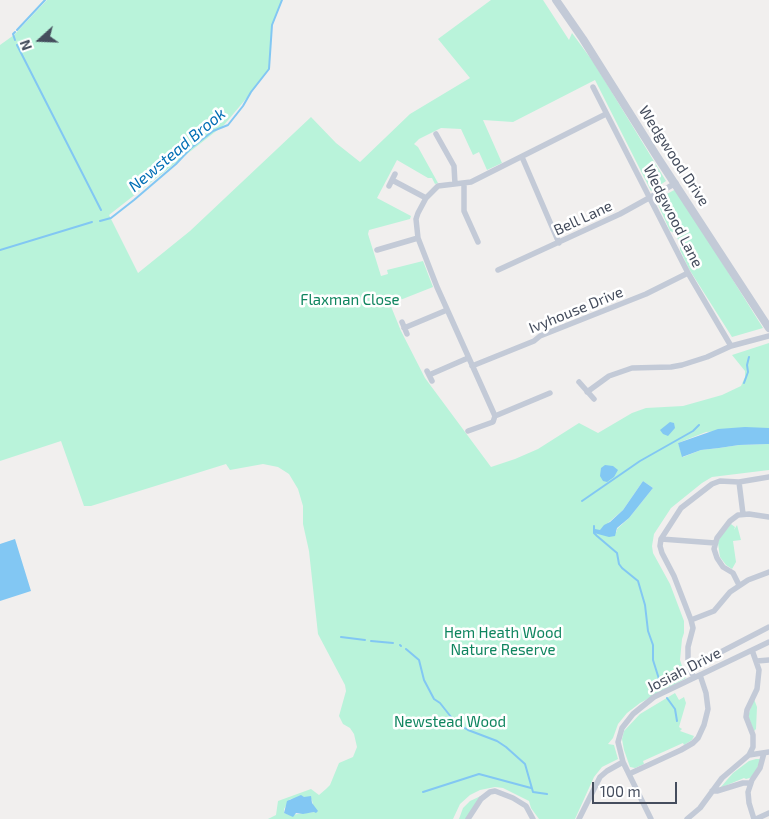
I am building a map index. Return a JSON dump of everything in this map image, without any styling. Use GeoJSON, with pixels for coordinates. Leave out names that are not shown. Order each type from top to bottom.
{"type":"FeatureCollection","features":[{"type":"Feature","properties":{"kind":"street","name":"Wedgwood Drive"},"geometry":{"type":"LineString","coordinates":[[556,0],[769,328]]}},
{"type":"Feature","properties":{"kind":"street","name":"Wedgwood Lane"},"geometry":{"type":"LineString","coordinates":[[593,87],[600,94],[606,114],[688,273],[732,346]]}},
{"type":"Feature","properties":{"kind":"street"},"geometry":{"type":"LineString","coordinates":[[468,431],[493,422],[495,416],[447,310],[418,238],[416,219],[426,198],[438,186],[471,182],[606,114]]}},
{"type":"Feature","properties":{"kind":"street"},"geometry":{"type":"LineString","coordinates":[[439,135],[454,166],[455,184]]}},
{"type":"Feature","properties":{"kind":"street"},"geometry":{"type":"LineString","coordinates":[[522,157],[559,243]]}},
{"type":"Feature","properties":{"kind":"street"},"geometry":{"type":"LineString","coordinates":[[389,186],[394,177],[426,198]]}},
{"type":"Feature","properties":{"kind":"street","name":"Bell Lane"},"geometry":{"type":"LineString","coordinates":[[498,270],[620,214],[676,183]]}},
{"type":"Feature","properties":{"kind":"street"},"geometry":{"type":"LineString","coordinates":[[464,184],[464,211],[478,242]]}},
{"type":"Feature","properties":{"kind":"street"},"geometry":{"type":"LineString","coordinates":[[377,249],[418,238]]}},
{"type":"Feature","properties":{"kind":"street","name":"Ivyhouse Drive"},"geometry":{"type":"LineString","coordinates":[[472,366],[534,341],[540,336],[646,294],[688,273]]}},
{"type":"Feature","properties":{"kind":"street"},"geometry":{"type":"LineString","coordinates":[[404,328],[447,310]]}},
{"type":"Feature","properties":{"kind":"street"},"geometry":{"type":"LineString","coordinates":[[587,392],[609,376],[626,370],[682,365],[732,346],[769,336]]}},
{"type":"Feature","properties":{"kind":"street"},"geometry":{"type":"LineString","coordinates":[[429,376],[468,358]]}},
{"type":"Feature","properties":{"kind":"street"},"geometry":{"type":"LineString","coordinates":[[579,382],[594,399]]}},
{"type":"Feature","properties":{"kind":"street"},"geometry":{"type":"LineString","coordinates":[[495,416],[550,393]]}},
{"type":"Feature","properties":{"kind":"street"},"geometry":{"type":"LineString","coordinates":[[629,774],[691,744],[698,738],[708,709],[706,693],[697,676],[690,668],[688,647],[692,628],[691,620],[674,576],[662,553],[661,539],[681,508],[712,484],[720,481],[739,482],[769,477]]}},
{"type":"Feature","properties":{"kind":"street"},"geometry":{"type":"LineString","coordinates":[[739,482],[742,514]]}},
{"type":"Feature","properties":{"kind":"street"},"geometry":{"type":"LineString","coordinates":[[739,585],[733,573],[723,567],[717,558],[714,549],[715,543],[720,533],[730,521],[742,514],[769,517]]}},
{"type":"Feature","properties":{"kind":"street"},"geometry":{"type":"LineString","coordinates":[[661,539],[715,543]]}},
{"type":"Feature","properties":{"kind":"street"},"geometry":{"type":"LineString","coordinates":[[691,620],[714,611],[730,592],[739,585],[769,572]]}},
{"type":"Feature","properties":{"kind":"street"},"geometry":{"type":"LineString","coordinates":[[690,668],[769,627]]}},
{"type":"Feature","properties":{"kind":"street","name":"Josiah Drive"},"geometry":{"type":"LineString","coordinates":[[651,819],[623,762],[618,742],[620,734],[633,714],[654,697],[769,642]]}},
{"type":"Feature","properties":{"kind":"street"},"geometry":{"type":"LineString","coordinates":[[749,756],[754,741],[746,717],[747,710],[757,689],[759,670],[752,650]]}},
{"type":"Feature","properties":{"kind":"street"},"geometry":{"type":"LineString","coordinates":[[757,661],[769,660]]}},
{"type":"Feature","properties":{"kind":"street"},"geometry":{"type":"LineString","coordinates":[[687,819],[700,808],[722,778],[749,756],[767,752]]}},
{"type":"Feature","properties":{"kind":"street"},"geometry":{"type":"LineString","coordinates":[[767,752],[751,783],[748,798],[755,819],[769,814]]}},
{"type":"Feature","properties":{"kind":"street"},"geometry":{"type":"LineString","coordinates":[[579,819],[595,785],[603,773],[623,762]]}},
{"type":"Feature","properties":{"kind":"street"},"geometry":{"type":"LineString","coordinates":[[712,791],[718,792],[743,783],[751,783]]}},
{"type":"Feature","properties":{"kind":"street"},"geometry":{"type":"LineString","coordinates":[[468,819],[481,799],[490,792],[495,791],[526,806],[533,819]]}},
{"type":"Feature","properties":{"kind":"green space"},"geometry":{"type":"Polygon","coordinates":[[[47,0],[282,0],[272,25],[269,69],[255,88],[224,125],[109,215],[138,273],[190,231],[311,117],[336,143],[360,162],[410,114],[470,78],[438,39],[491,0],[543,0],[569,40],[572,33],[594,63],[666,181],[651,191],[595,80],[513,122],[483,120],[502,163],[487,170],[479,152],[473,155],[461,129],[441,128],[419,139],[414,144],[418,147],[438,183],[435,184],[432,178],[428,178],[397,160],[377,198],[411,216],[410,219],[369,230],[368,234],[381,276],[388,274],[387,270],[423,261],[433,287],[390,304],[401,331],[425,378],[491,467],[538,449],[579,423],[598,433],[632,413],[646,408],[683,406],[722,395],[741,386],[745,377],[745,371],[732,355],[769,343],[769,428],[706,432],[678,443],[683,457],[701,450],[739,445],[769,444],[769,470],[712,477],[671,508],[654,534],[653,553],[670,584],[684,621],[680,660],[686,678],[640,703],[627,713],[618,724],[613,738],[608,744],[614,745],[618,759],[602,767],[594,777],[575,819],[539,819],[531,808],[529,801],[503,788],[495,787],[480,790],[470,795],[460,804],[453,819],[268,819],[276,815],[278,801],[311,789],[319,795],[330,785],[339,763],[353,757],[357,747],[354,734],[350,728],[343,724],[339,716],[346,691],[345,685],[318,634],[309,551],[303,524],[303,506],[298,489],[289,474],[278,467],[263,464],[230,470],[226,464],[91,506],[84,506],[61,441],[0,461],[0,45],[14,35],[47,0]],[[643,481],[623,510],[608,523],[617,532],[617,529],[629,518],[653,488],[643,481]],[[307,797],[290,799],[284,809],[284,813],[290,815],[314,812],[312,800],[307,797]]]}},
{"type":"Feature","properties":{"kind":"green space"},"geometry":{"type":"Polygon","coordinates":[[[676,189],[763,328],[732,337],[689,269],[680,250],[680,244],[675,233],[670,231],[656,200],[676,189]]]}},
{"type":"Feature","properties":{"kind":"green space"},"geometry":{"type":"Polygon","coordinates":[[[731,524],[735,527],[734,530],[737,525],[741,540],[733,541],[736,562],[732,569],[720,557],[718,543],[720,537],[731,524]]]}},
{"type":"Feature","properties":{"kind":"green space"},"geometry":{"type":"Polygon","coordinates":[[[675,693],[679,700],[684,697],[686,703],[679,727],[682,729],[680,731],[694,736],[692,740],[643,761],[644,764],[635,768],[630,767],[622,739],[624,731],[640,714],[675,693]]]}},
{"type":"Feature","properties":{"kind":"green space"},"geometry":{"type":"Polygon","coordinates":[[[754,699],[757,707],[756,729],[754,731],[748,716],[754,699]]]}},
{"type":"Feature","properties":{"kind":"green space"},"geometry":{"type":"Polygon","coordinates":[[[760,759],[760,762],[753,777],[744,778],[720,788],[733,773],[749,761],[760,759]]]}},
{"type":"Feature","properties":{"kind":"green space"},"geometry":{"type":"Polygon","coordinates":[[[483,795],[466,819],[459,819],[463,808],[470,801],[483,795]]]}},
{"type":"Feature","properties":{"kind":"water"},"geometry":{"type":"Polygon","coordinates":[[[670,422],[674,423],[675,428],[668,436],[660,430],[670,422]]]}},
{"type":"Feature","properties":{"kind":"water"},"geometry":{"type":"Polygon","coordinates":[[[769,428],[769,444],[739,445],[701,450],[682,457],[678,443],[718,429],[769,428]]]}},
{"type":"Feature","properties":{"kind":"water"},"geometry":{"type":"Polygon","coordinates":[[[605,465],[613,466],[618,470],[614,477],[607,482],[603,481],[600,476],[601,468],[605,465]]]}},
{"type":"Feature","properties":{"kind":"water"},"geometry":{"type":"Polygon","coordinates":[[[643,481],[653,488],[629,518],[617,528],[615,536],[609,537],[594,533],[595,529],[600,530],[623,510],[643,481]]]}},
{"type":"Feature","properties":{"kind":"water"},"geometry":{"type":"Polygon","coordinates":[[[15,539],[31,591],[0,601],[0,544],[15,539]]]}},
{"type":"Feature","properties":{"kind":"water"},"geometry":{"type":"Polygon","coordinates":[[[301,795],[304,797],[311,796],[312,803],[318,811],[316,813],[296,813],[293,817],[284,813],[287,801],[301,795]]]}},
{"type":"Feature","properties":{"kind":"waterway"},"geometry":{"type":"LineString","coordinates":[[17,30],[45,0]]}},
{"type":"Feature","properties":{"kind":"waterway","name":"Newstead Brook"},"geometry":{"type":"LineString","coordinates":[[100,221],[111,218],[176,164],[191,148],[213,131],[228,125],[269,69],[272,25],[282,0]]}},
{"type":"Feature","properties":{"kind":"waterway"},"geometry":{"type":"LineString","coordinates":[[15,32],[13,34],[15,40]]}},
{"type":"Feature","properties":{"kind":"waterway"},"geometry":{"type":"LineString","coordinates":[[17,45],[101,210]]}},
{"type":"Feature","properties":{"kind":"waterway","name":"Newstead Brook"},"geometry":{"type":"LineString","coordinates":[[0,250],[92,222]]}},
{"type":"Feature","properties":{"kind":"waterway"},"geometry":{"type":"LineString","coordinates":[[744,383],[748,372],[749,357]]}},
{"type":"Feature","properties":{"kind":"waterway"},"geometry":{"type":"LineString","coordinates":[[582,501],[640,461],[693,431],[699,425]]}},
{"type":"Feature","properties":{"kind":"waterway"},"geometry":{"type":"LineString","coordinates":[[594,526],[594,533],[617,553],[619,564],[638,581],[645,605],[648,631],[653,645],[653,660],[659,679],[658,685]]}},
{"type":"Feature","properties":{"kind":"waterway"},"geometry":{"type":"LineString","coordinates":[[341,637],[365,640]]}},
{"type":"Feature","properties":{"kind":"waterway"},"geometry":{"type":"LineString","coordinates":[[371,641],[393,643]]}},
{"type":"Feature","properties":{"kind":"waterway"},"geometry":{"type":"LineString","coordinates":[[406,649],[419,660],[424,680],[434,699],[440,703],[455,722],[506,747],[525,764],[533,792],[547,794]]}},
{"type":"Feature","properties":{"kind":"waterway"},"geometry":{"type":"LineString","coordinates":[[667,698],[675,709],[677,721]]}},
{"type":"Feature","properties":{"kind":"waterway"},"geometry":{"type":"LineString","coordinates":[[423,792],[479,774],[531,788]]}},
{"type":"Feature","properties":{"kind":"park label","name":"Flaxman Close"},"geometry":{"type":"Point","coordinates":[350,300]}},
{"type":"Feature","properties":{"kind":"park label","name":"Hem Heath Wood Nature Reserve"},"geometry":{"type":"Point","coordinates":[503,642]}},
{"type":"Feature","properties":{"kind":"park label","name":"Newstead Wood"},"geometry":{"type":"Point","coordinates":[450,722]}}]}
